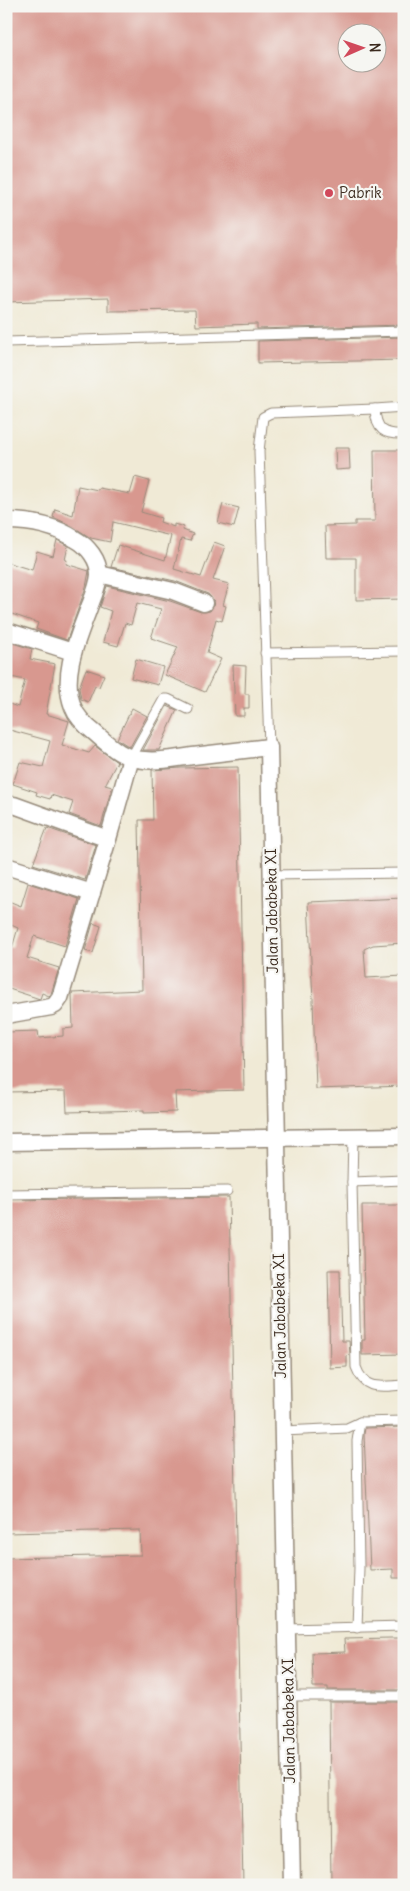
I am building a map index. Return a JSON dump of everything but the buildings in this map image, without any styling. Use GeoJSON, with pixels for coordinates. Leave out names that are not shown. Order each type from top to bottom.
{"type":"FeatureCollection","features":[{"type":"Feature","properties":{"kind":"street"},"geometry":{"type":"LineString","coordinates":[[6,521],[31,522],[67,534],[81,542],[93,555],[99,574],[73,652],[68,679],[69,694],[73,708],[86,726],[112,748],[131,758],[162,760],[269,747]]}},
{"type":"Feature","properties":{"kind":"street"},"geometry":{"type":"LineString","coordinates":[[99,574],[172,591],[204,603]]}},
{"type":"Feature","properties":{"kind":"street"},"geometry":{"type":"LineString","coordinates":[[10,632],[73,652]]}},
{"type":"Feature","properties":{"kind":"street","name":"Jalan Jababeka XI"},"geometry":{"type":"LineString","coordinates":[[269,747],[292,1885]]}},
{"type":"Feature","properties":{"kind":"street"},"geometry":{"type":"LineString","coordinates":[[6,1014],[51,1006],[58,1002],[131,758]]}},
{"type":"Feature","properties":{"kind":"street"},"geometry":{"type":"LineString","coordinates":[[14,805],[108,839]]}},
{"type":"Feature","properties":{"kind":"street"},"geometry":{"type":"LineString","coordinates":[[6,866],[92,893]]}},
{"type":"Feature","properties":{"kind":"street"},"geometry":{"type":"LineString","coordinates":[[6,1142],[404,1136]]}},
{"type":"Feature","properties":{"kind":"lane"},"geometry":{"type":"LineString","coordinates":[[6,342],[404,331]]}},
{"type":"Feature","properties":{"kind":"lane"},"geometry":{"type":"LineString","coordinates":[[269,747],[259,451],[263,418],[271,413],[404,407]]}},
{"type":"Feature","properties":{"kind":"lane"},"geometry":{"type":"LineString","coordinates":[[375,409],[377,423],[384,431],[390,434],[404,434]]}},
{"type":"Feature","properties":{"kind":"lane"},"geometry":{"type":"LineString","coordinates":[[265,653],[404,651]]}},
{"type":"Feature","properties":{"kind":"lane"},"geometry":{"type":"LineString","coordinates":[[131,758],[164,699],[168,699],[188,709]]}},
{"type":"Feature","properties":{"kind":"lane"},"geometry":{"type":"LineString","coordinates":[[271,875],[404,873]]}},
{"type":"Feature","properties":{"kind":"lane"},"geometry":{"type":"LineString","coordinates":[[353,1137],[352,1182],[356,1367],[360,1378],[366,1383],[375,1386],[404,1385]]}},
{"type":"Feature","properties":{"kind":"lane"},"geometry":{"type":"LineString","coordinates":[[352,1182],[404,1180]]}},
{"type":"Feature","properties":{"kind":"lane"},"geometry":{"type":"LineString","coordinates":[[6,1194],[227,1191]]}},
{"type":"Feature","properties":{"kind":"lane"},"geometry":{"type":"LineString","coordinates":[[283,1431],[347,1428],[360,1422],[404,1421]]}},
{"type":"Feature","properties":{"kind":"lane"},"geometry":{"type":"LineString","coordinates":[[357,1628],[359,1559],[357,1441],[360,1422]]}},
{"type":"Feature","properties":{"kind":"lane"},"geometry":{"type":"LineString","coordinates":[[287,1629],[404,1626]]}},
{"type":"Feature","properties":{"kind":"lane"},"geometry":{"type":"LineString","coordinates":[[288,1696],[404,1696]]}},
{"type":"Feature","properties":{"kind":"place","name":"Pabrik"},"geometry":{"type":"Point","coordinates":[329,193]}}]}
